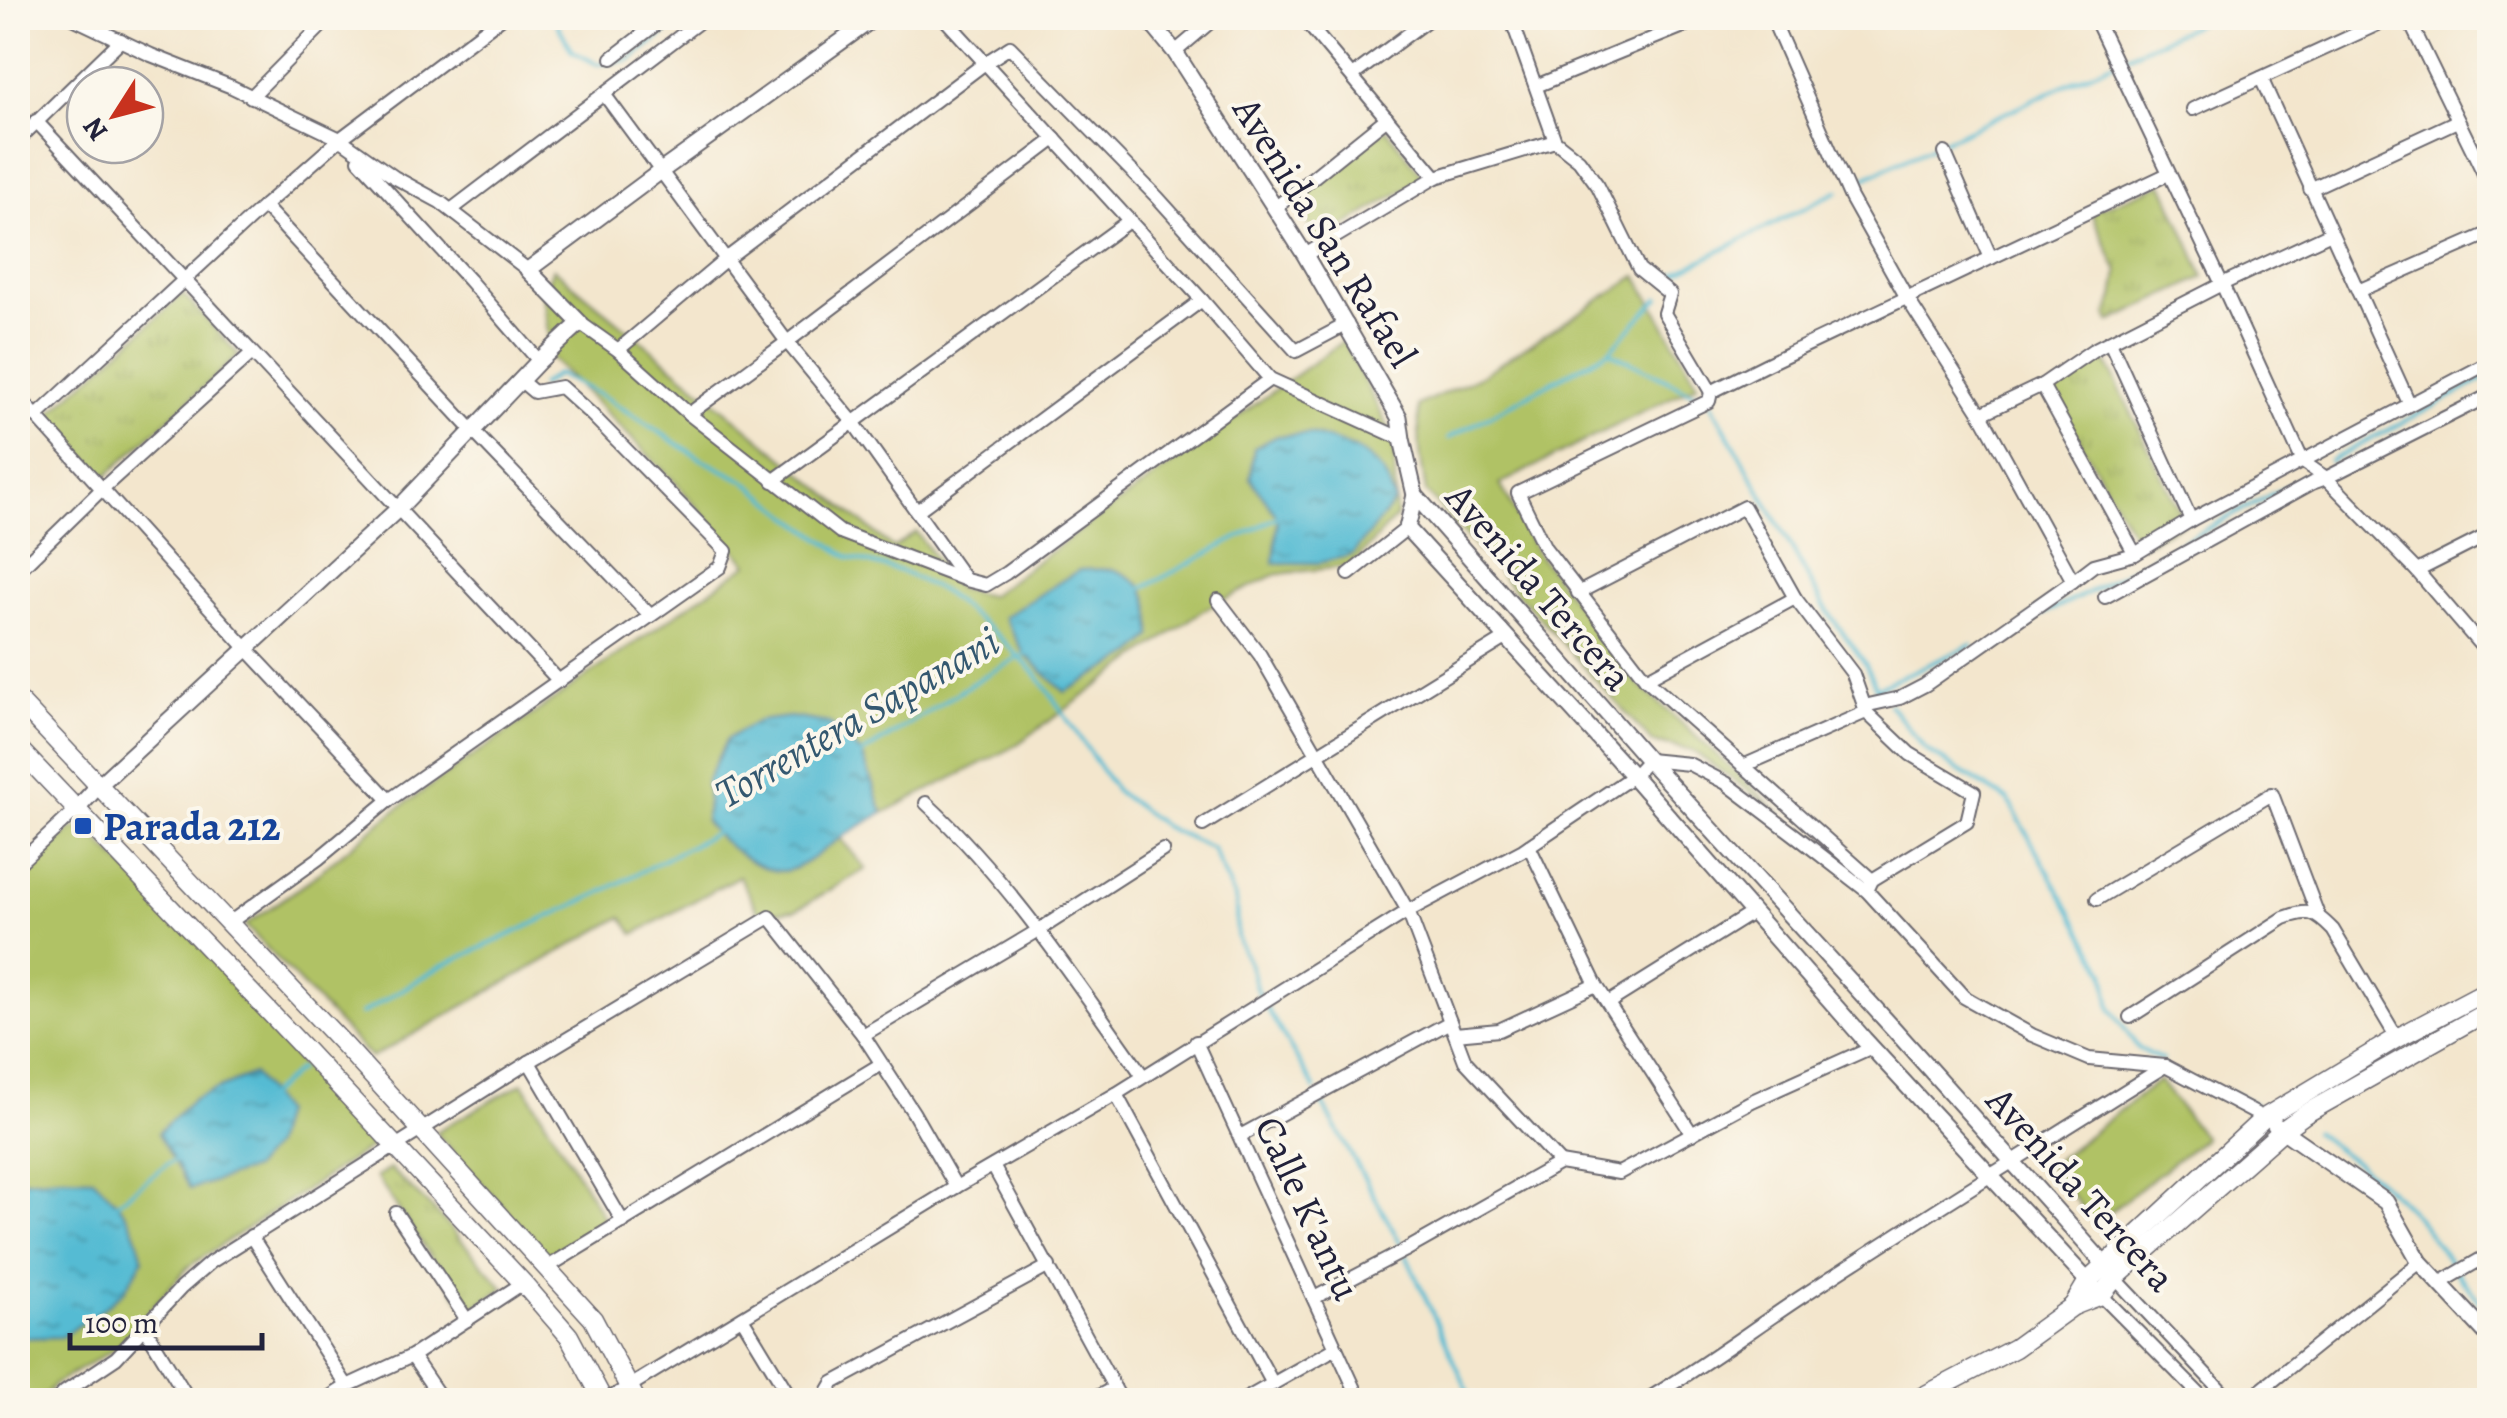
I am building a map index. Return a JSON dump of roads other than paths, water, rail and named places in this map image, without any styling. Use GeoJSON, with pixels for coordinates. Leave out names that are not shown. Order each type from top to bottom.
{"type":"FeatureCollection","features":[{"type":"Feature","properties":{"kind":"main road"},"geometry":{"type":"LineString","coordinates":[[18,700],[346,1047],[592,1319],[632,1393]]}},
{"type":"Feature","properties":{"kind":"main road"},"geometry":{"type":"LineString","coordinates":[[18,748],[522,1283],[569,1336],[605,1400]]}},
{"type":"Feature","properties":{"kind":"main road"},"geometry":{"type":"LineString","coordinates":[[1916,1400],[2015,1348],[2073,1306],[2264,1118],[2490,988]]}},
{"type":"Feature","properties":{"kind":"main road"},"geometry":{"type":"LineString","coordinates":[[2111,1272],[2305,1114],[2490,1010]]}},
{"type":"Feature","properties":{"kind":"street"},"geometry":{"type":"LineString","coordinates":[[73,18],[151,55],[232,86],[340,140],[451,210],[528,270],[580,323],[840,532],[966,580],[986,585],[1006,573],[1270,379]]}},
{"type":"Feature","properties":{"kind":"street"},"geometry":{"type":"LineString","coordinates":[[102,31],[110,18]]}},
{"type":"Feature","properties":{"kind":"street"},"geometry":{"type":"LineString","coordinates":[[251,98],[329,18]]}},
{"type":"Feature","properties":{"kind":"street"},"geometry":{"type":"LineString","coordinates":[[36,416],[340,140],[501,18]]}},
{"type":"Feature","properties":{"kind":"street"},"geometry":{"type":"LineString","coordinates":[[612,58],[664,18]]}},
{"type":"Feature","properties":{"kind":"street"},"geometry":{"type":"LineString","coordinates":[[451,210],[704,18]]}},
{"type":"Feature","properties":{"kind":"street"},"geometry":{"type":"LineString","coordinates":[[528,270],[874,18]]}},
{"type":"Feature","properties":{"kind":"street"},"geometry":{"type":"LineString","coordinates":[[944,18],[1270,379],[1402,439]]}},
{"type":"Feature","properties":{"kind":"street","name":"Avenida San Rafael"},"geometry":{"type":"LineString","coordinates":[[1147,18],[1175,52],[1305,255],[1399,417],[1415,495]]}},
{"type":"Feature","properties":{"kind":"street"},"geometry":{"type":"LineString","coordinates":[[1175,52],[1215,18]]}},
{"type":"Feature","properties":{"kind":"street"},"geometry":{"type":"LineString","coordinates":[[1303,18],[1436,177]]}},
{"type":"Feature","properties":{"kind":"street"},"geometry":{"type":"LineString","coordinates":[[1352,76],[1430,18]]}},
{"type":"Feature","properties":{"kind":"street"},"geometry":{"type":"LineString","coordinates":[[1511,18],[1555,141],[1579,160],[1598,186],[1639,268],[1670,294],[1664,313],[1711,392],[1710,401],[1518,493],[1545,548],[1578,593],[1646,679],[1870,885],[1964,997],[2032,1035],[2089,1059],[2165,1066],[2283,1130],[2386,1202],[2420,1262],[2490,1337]]}},
{"type":"Feature","properties":{"kind":"street"},"geometry":{"type":"LineString","coordinates":[[1536,86],[1703,18]]}},
{"type":"Feature","properties":{"kind":"street"},"geometry":{"type":"LineString","coordinates":[[1772,18],[1852,198],[1907,298],[1981,414],[2072,581]]}},
{"type":"Feature","properties":{"kind":"street"},"geometry":{"type":"LineString","coordinates":[[2095,18],[2303,462],[2326,478],[2417,572],[2490,656]]}},
{"type":"Feature","properties":{"kind":"street"},"geometry":{"type":"LineString","coordinates":[[2193,110],[2391,18]]}},
{"type":"Feature","properties":{"kind":"street"},"geometry":{"type":"LineString","coordinates":[[2408,18],[2488,180]]}},
{"type":"Feature","properties":{"kind":"street"},"geometry":{"type":"LineString","coordinates":[[18,140],[122,40]]}},
{"type":"Feature","properties":{"kind":"street"},"geometry":{"type":"LineString","coordinates":[[618,350],[726,259],[1010,47],[1158,198],[1296,351],[1346,324]]}},
{"type":"Feature","properties":{"kind":"street"},"geometry":{"type":"LineString","coordinates":[[2261,78],[2409,404]]}},
{"type":"Feature","properties":{"kind":"street"},"geometry":{"type":"LineString","coordinates":[[604,94],[788,342],[853,422],[966,580]]}},
{"type":"Feature","properties":{"kind":"street"},"geometry":{"type":"LineString","coordinates":[[1275,208],[1387,118]]}},
{"type":"Feature","properties":{"kind":"street"},"geometry":{"type":"LineString","coordinates":[[36,121],[559,682]]}},
{"type":"Feature","properties":{"kind":"street"},"geometry":{"type":"LineString","coordinates":[[2310,188],[2458,121]]}},
{"type":"Feature","properties":{"kind":"street"},"geometry":{"type":"LineString","coordinates":[[689,414],[1055,139]]}},
{"type":"Feature","properties":{"kind":"street"},"geometry":{"type":"LineString","coordinates":[[340,140],[540,361]]}},
{"type":"Feature","properties":{"kind":"street"},"geometry":{"type":"LineString","coordinates":[[1305,255],[1436,177],[1555,141]]}},
{"type":"Feature","properties":{"kind":"street"},"geometry":{"type":"LineString","coordinates":[[1944,152],[1991,258]]}},
{"type":"Feature","properties":{"kind":"street"},"geometry":{"type":"LineString","coordinates":[[1711,392],[2168,174]]}},
{"type":"Feature","properties":{"kind":"street"},"geometry":{"type":"LineString","coordinates":[[264,206],[650,616]]}},
{"type":"Feature","properties":{"kind":"street"},"geometry":{"type":"LineString","coordinates":[[774,481],[1130,220]]}},
{"type":"Feature","properties":{"kind":"street"},"geometry":{"type":"LineString","coordinates":[[1981,414],[2042,385],[2093,350],[2331,232]]}},
{"type":"Feature","properties":{"kind":"street"},"geometry":{"type":"LineString","coordinates":[[2358,292],[2490,232]]}},
{"type":"Feature","properties":{"kind":"street"},"geometry":{"type":"LineString","coordinates":[[918,511],[1202,300]]}},
{"type":"Feature","properties":{"kind":"street"},"geometry":{"type":"LineString","coordinates":[[18,864],[398,508],[580,323]]}},
{"type":"Feature","properties":{"kind":"street"},"geometry":{"type":"LineString","coordinates":[[2110,342],[2191,520]]}},
{"type":"Feature","properties":{"kind":"street"},"geometry":{"type":"LineString","coordinates":[[18,572],[252,353]]}},
{"type":"Feature","properties":{"kind":"street"},"geometry":{"type":"LineString","coordinates":[[1743,766],[1924,686],[2094,565],[2136,554],[2191,520],[2490,362]]}},
{"type":"Feature","properties":{"kind":"street"},"geometry":{"type":"LineString","coordinates":[[228,923],[318,860],[389,800],[720,567],[726,551],[592,415],[560,387],[534,392],[521,381]]}},
{"type":"Feature","properties":{"kind":"street"},"geometry":{"type":"LineString","coordinates":[[2042,385],[2136,554]]}},
{"type":"Feature","properties":{"kind":"street"},"geometry":{"type":"LineString","coordinates":[[2105,597],[2312,483],[2490,395]]}},
{"type":"Feature","properties":{"kind":"street"},"geometry":{"type":"LineString","coordinates":[[18,396],[389,800]]}},
{"type":"Feature","properties":{"kind":"street","name":"Avenida Tercera"},"geometry":{"type":"LineString","coordinates":[[1415,495],[1407,528],[1872,1047],[2094,1288],[2205,1400]]}},
{"type":"Feature","properties":{"kind":"street","name":"Avenida Tercera"},"geometry":{"type":"LineString","coordinates":[[1415,495],[1648,760],[2230,1400]]}},
{"type":"Feature","properties":{"kind":"street"},"geometry":{"type":"LineString","coordinates":[[1578,593],[1744,507],[1795,598],[1853,674],[1865,709],[1910,754],[1974,792],[1966,822],[1870,885]]}},
{"type":"Feature","properties":{"kind":"street"},"geometry":{"type":"LineString","coordinates":[[1349,574],[1407,528]]}},
{"type":"Feature","properties":{"kind":"street"},"geometry":{"type":"LineString","coordinates":[[2417,572],[2490,534]]}},
{"type":"Feature","properties":{"kind":"street"},"geometry":{"type":"LineString","coordinates":[[1646,679],[1795,598]]}},
{"type":"Feature","properties":{"kind":"street"},"geometry":{"type":"LineString","coordinates":[[1218,600],[1260,656],[1408,911],[1465,1061],[1560,1163],[1619,1173],[1752,1101],[1872,1047]]}},
{"type":"Feature","properties":{"kind":"street"},"geometry":{"type":"LineString","coordinates":[[1203,826],[1506,638]]}},
{"type":"Feature","properties":{"kind":"street"},"geometry":{"type":"LineString","coordinates":[[605,1400],[632,1393],[742,1318],[1116,1094],[1408,911],[1529,846],[1633,776],[1648,760],[1689,764],[1726,783],[1870,885]]}},
{"type":"Feature","properties":{"kind":"street"},"geometry":{"type":"LineString","coordinates":[[2097,899],[2272,794],[2318,916]]}},
{"type":"Feature","properties":{"kind":"street"},"geometry":{"type":"LineString","coordinates":[[926,802],[1040,930],[1143,1076]]}},
{"type":"Feature","properties":{"kind":"street"},"geometry":{"type":"LineString","coordinates":[[1529,846],[1596,985],[1692,1134]]}},
{"type":"Feature","properties":{"kind":"street"},"geometry":{"type":"LineString","coordinates":[[863,1035],[1040,930],[1163,850]]}},
{"type":"Feature","properties":{"kind":"street"},"geometry":{"type":"LineString","coordinates":[[2130,1017],[2284,918],[2304,911],[2318,916],[2333,930],[2398,1038]]}},
{"type":"Feature","properties":{"kind":"street"},"geometry":{"type":"LineString","coordinates":[[1608,1002],[1752,913]]}},
{"type":"Feature","properties":{"kind":"street"},"geometry":{"type":"LineString","coordinates":[[57,1400],[116,1358],[212,1262],[770,916],[863,1035],[956,1187]]}},
{"type":"Feature","properties":{"kind":"street"},"geometry":{"type":"LineString","coordinates":[[1240,1136],[1453,1028],[1498,1030],[1596,985]]}},
{"type":"Feature","properties":{"kind":"street","name":"Calle K'antu"},"geometry":{"type":"LineString","coordinates":[[1196,1042],[1360,1400]]}},
{"type":"Feature","properties":{"kind":"street"},"geometry":{"type":"LineString","coordinates":[[529,1062],[623,1222]]}},
{"type":"Feature","properties":{"kind":"street"},"geometry":{"type":"LineString","coordinates":[[546,1268],[881,1064]]}},
{"type":"Feature","properties":{"kind":"street"},"geometry":{"type":"LineString","coordinates":[[1646,1400],[1990,1175],[2165,1066]]}},
{"type":"Feature","properties":{"kind":"street"},"geometry":{"type":"LineString","coordinates":[[1116,1094],[1273,1384]]}},
{"type":"Feature","properties":{"kind":"street"},"geometry":{"type":"LineString","coordinates":[[1314,1298],[1560,1163]]}},
{"type":"Feature","properties":{"kind":"street"},"geometry":{"type":"LineString","coordinates":[[994,1166],[1117,1394],[1091,1400]]}},
{"type":"Feature","properties":{"kind":"street"},"geometry":{"type":"LineString","coordinates":[[396,1213],[467,1320]]}},
{"type":"Feature","properties":{"kind":"street"},"geometry":{"type":"LineString","coordinates":[[252,1236],[347,1386]]}},
{"type":"Feature","properties":{"kind":"street"},"geometry":{"type":"LineString","coordinates":[[2440,1283],[2490,1254]]}},
{"type":"Feature","properties":{"kind":"street"},"geometry":{"type":"LineString","coordinates":[[2249,1400],[2420,1262]]}},
{"type":"Feature","properties":{"kind":"street"},"geometry":{"type":"LineString","coordinates":[[823,1400],[833,1383],[1049,1266]]}},
{"type":"Feature","properties":{"kind":"street"},"geometry":{"type":"LineString","coordinates":[[326,1400],[412,1356],[522,1283]]}},
{"type":"Feature","properties":{"kind":"street"},"geometry":{"type":"LineString","coordinates":[[742,1318],[792,1400]]}},
{"type":"Feature","properties":{"kind":"street"},"geometry":{"type":"LineString","coordinates":[[144,1328],[189,1400]]}},
{"type":"Feature","properties":{"kind":"street"},"geometry":{"type":"LineString","coordinates":[[1244,1400],[1336,1348]]}},
{"type":"Feature","properties":{"kind":"street"},"geometry":{"type":"LineString","coordinates":[[412,1356],[442,1400]]}},
{"type":"Feature","properties":{"kind":"water"},"geometry":{"type":"Polygon","coordinates":[[[1310,434],[1342,444],[1372,460],[1386,478],[1395,501],[1352,555],[1319,563],[1274,563],[1278,517],[1250,478],[1254,448],[1277,436],[1310,434]]]}},
{"type":"Feature","properties":{"kind":"water"},"geometry":{"type":"Polygon","coordinates":[[[1112,569],[1133,579],[1146,594],[1152,636],[1135,653],[1065,692],[1025,655],[1004,617],[1079,570],[1112,569]]]}},
{"type":"Feature","properties":{"kind":"water"},"geometry":{"type":"Polygon","coordinates":[[[790,717],[829,723],[862,754],[883,813],[802,865],[778,871],[742,856],[705,821],[706,782],[727,739],[758,721],[790,717]]]}},
{"type":"Feature","properties":{"kind":"water"},"geometry":{"type":"Polygon","coordinates":[[[253,1074],[282,1112],[273,1146],[253,1169],[190,1189],[158,1133],[193,1099],[253,1074]]]}},
{"type":"Feature","properties":{"kind":"water"},"geometry":{"type":"Polygon","coordinates":[[[93,1178],[103,1188],[131,1223],[143,1260],[124,1291],[61,1337],[18,1338],[18,1187],[24,1180],[93,1178]]]}},
{"type":"Feature","properties":{"kind":"waterway"},"geometry":{"type":"LineString","coordinates":[[554,18],[572,51],[597,64],[629,60],[686,18]]}},
{"type":"Feature","properties":{"kind":"waterway","name":"Torrentera Sapanani"},"geometry":{"type":"LineString","coordinates":[[1854,183],[2209,18]]}},
{"type":"Feature","properties":{"kind":"waterway","name":"Torrentera Sapanani"},"geometry":{"type":"LineString","coordinates":[[1671,276],[1838,191]]}},
{"type":"Feature","properties":{"kind":"waterway","name":"Torrentera Sapanani"},"geometry":{"type":"LineString","coordinates":[[1449,438],[1609,351],[1659,298]]}},
{"type":"Feature","properties":{"kind":"waterway"},"geometry":{"type":"LineString","coordinates":[[1609,351],[1703,398]]}},
{"type":"Feature","properties":{"kind":"waterway"},"geometry":{"type":"LineString","coordinates":[[541,385],[557,374],[606,398],[703,460],[745,481],[848,557],[900,571],[942,591],[998,636],[1038,676],[1116,791],[1165,827],[1212,848],[1236,901],[1237,937],[1261,999]]}},
{"type":"Feature","properties":{"kind":"waterway"},"geometry":{"type":"LineString","coordinates":[[2330,461],[2490,376]]}},
{"type":"Feature","properties":{"kind":"waterway"},"geometry":{"type":"LineString","coordinates":[[1711,403],[1824,606],[1865,663],[1883,696]]}},
{"type":"Feature","properties":{"kind":"waterway"},"geometry":{"type":"LineString","coordinates":[[2027,621],[2076,599],[2306,476]]}},
{"type":"Feature","properties":{"kind":"waterway","name":"Torrentera Sapanani"},"geometry":{"type":"LineString","coordinates":[[1141,589],[1279,516]]}},
{"type":"Feature","properties":{"kind":"waterway"},"geometry":{"type":"LineString","coordinates":[[1876,688],[1972,645]]}},
{"type":"Feature","properties":{"kind":"waterway","name":"Torrentera Sapanani"},"geometry":{"type":"LineString","coordinates":[[862,754],[984,676],[1028,653]]}},
{"type":"Feature","properties":{"kind":"waterway"},"geometry":{"type":"LineString","coordinates":[[1889,704],[1926,750],[2008,800],[2105,972],[2111,1009],[2138,1048],[2162,1060]]}},
{"type":"Feature","properties":{"kind":"waterway","name":"Torrentera Sapanani"},"geometry":{"type":"LineString","coordinates":[[361,1014],[440,967],[598,894],[717,832]]}},
{"type":"Feature","properties":{"kind":"waterway"},"geometry":{"type":"LineString","coordinates":[[1266,1007],[1315,1089]]}},
{"type":"Feature","properties":{"kind":"waterway","name":"Torrentera Sapanani"},"geometry":{"type":"LineString","coordinates":[[267,1097],[299,1069]]}},
{"type":"Feature","properties":{"kind":"waterway"},"geometry":{"type":"LineString","coordinates":[[2229,1093],[2255,1105]]}},
{"type":"Feature","properties":{"kind":"waterway"},"geometry":{"type":"LineString","coordinates":[[1319,1097],[1402,1246]]}},
{"type":"Feature","properties":{"kind":"waterway"},"geometry":{"type":"LineString","coordinates":[[2314,1132],[2401,1201],[2490,1312]]}},
{"type":"Feature","properties":{"kind":"waterway","name":"Torrentera Sapanani"},"geometry":{"type":"LineString","coordinates":[[117,1203],[178,1159]]}},
{"type":"Feature","properties":{"kind":"waterway"},"geometry":{"type":"LineString","coordinates":[[1406,1255],[1472,1400]]}},
{"type":"Feature","properties":{"kind":"place","name":"Parada 212"},"geometry":{"type":"Point","coordinates":[83,826]}}]}
